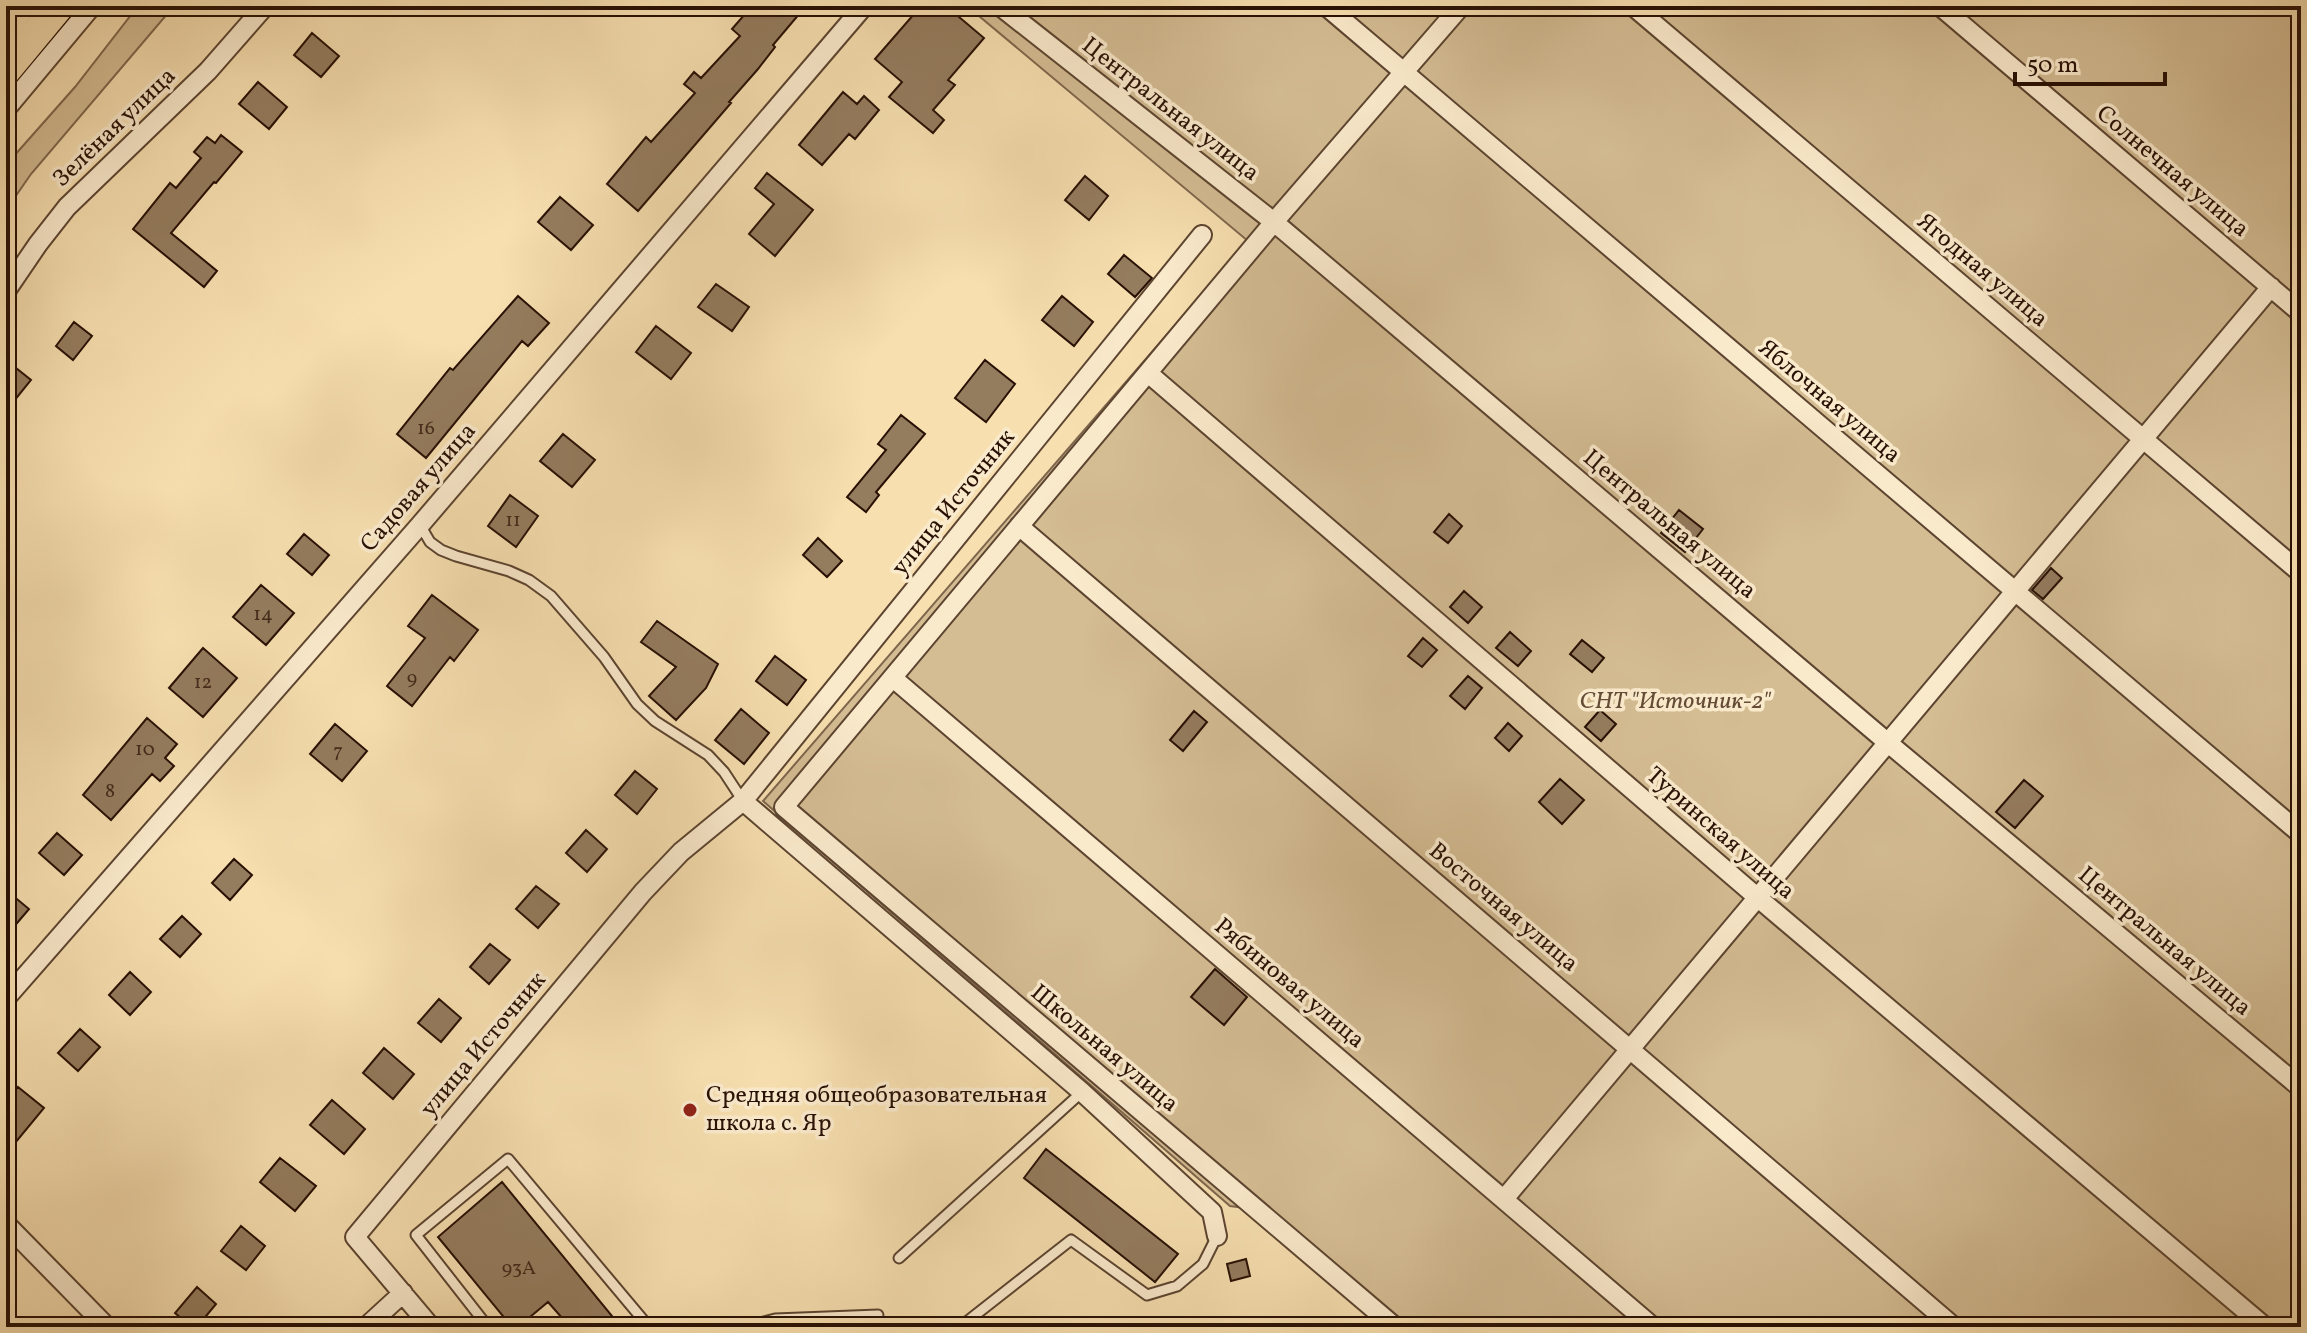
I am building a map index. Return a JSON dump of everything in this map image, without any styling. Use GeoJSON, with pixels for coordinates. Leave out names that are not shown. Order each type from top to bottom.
{"type":"FeatureCollection","features":[{"type":"Feature","properties":{"kind":"highway"},"geometry":{"type":"LineString","coordinates":[[6,23],[20,6]]}},
{"type":"Feature","properties":{"kind":"highway"},"geometry":{"type":"LineString","coordinates":[[6,70],[59,6]]}},
{"type":"Feature","properties":{"kind":"street"},"geometry":{"type":"LineString","coordinates":[[6,109],[92,6]]}},
{"type":"Feature","properties":{"kind":"street","name":"Зелёная улица"},"geometry":{"type":"LineString","coordinates":[[6,291],[67,207],[208,71],[265,6]]}},
{"type":"Feature","properties":{"kind":"street","name":"Садовая улица"},"geometry":{"type":"LineString","coordinates":[[6,998],[420,525],[864,6]]}},
{"type":"Feature","properties":{"kind":"street","name":"Центральная улица"},"geometry":{"type":"LineString","coordinates":[[1000,6],[1274,222],[2301,1088]]}},
{"type":"Feature","properties":{"kind":"street","name":"Яблочная улица"},"geometry":{"type":"LineString","coordinates":[[1326,6],[2301,834]]}},
{"type":"Feature","properties":{"kind":"street"},"geometry":{"type":"LineString","coordinates":[[893,678],[1274,222],[1461,6]]}},
{"type":"Feature","properties":{"kind":"street","name":"Ягодная улица"},"geometry":{"type":"LineString","coordinates":[[1633,6],[2301,573]]}},
{"type":"Feature","properties":{"kind":"street","name":"Солнечная улица"},"geometry":{"type":"LineString","coordinates":[[1940,6],[2301,313]]}},
{"type":"Feature","properties":{"kind":"street","name":"улица Источник"},"geometry":{"type":"LineString","coordinates":[[403,1293],[355,1237],[643,892],[681,852],[743,801],[1202,235]]}},
{"type":"Feature","properties":{"kind":"street"},"geometry":{"type":"LineString","coordinates":[[1504,1199],[2271,287]]}},
{"type":"Feature","properties":{"kind":"street","name":"Туринская улица"},"geometry":{"type":"LineString","coordinates":[[1148,373],[1757,897],[2265,1327]]}},
{"type":"Feature","properties":{"kind":"street","name":"Восточная улица"},"geometry":{"type":"LineString","coordinates":[[1019,526],[1954,1327]]}},
{"type":"Feature","properties":{"kind":"street","name":"Школьная улица"},"geometry":{"type":"LineString","coordinates":[[893,678],[784,807],[1395,1327]]}},
{"type":"Feature","properties":{"kind":"street","name":"Рябиновая улица"},"geometry":{"type":"LineString","coordinates":[[893,678],[1653,1327]]}},
{"type":"Feature","properties":{"kind":"street"},"geometry":{"type":"LineString","coordinates":[[743,801],[1082,1092],[1212,1212],[1217,1236]]}},
{"type":"Feature","properties":{"kind":"street"},"geometry":{"type":"LineString","coordinates":[[6,1224],[107,1327]]}},
{"type":"Feature","properties":{"kind":"street"},"geometry":{"type":"LineString","coordinates":[[366,1327],[403,1293],[431,1327]]}},
{"type":"Feature","properties":{"kind":"lane"},"geometry":{"type":"LineString","coordinates":[[420,525],[430,542],[441,550],[509,571],[529,580],[551,596],[604,657],[637,704],[655,721],[708,755],[724,772],[743,801]]}},
{"type":"Feature","properties":{"kind":"lane"},"geometry":{"type":"LineString","coordinates":[[899,1258],[1082,1092]]}},
{"type":"Feature","properties":{"kind":"lane"},"geometry":{"type":"LineString","coordinates":[[488,1327],[416,1235],[508,1159],[649,1327]]}},
{"type":"Feature","properties":{"kind":"lane"},"geometry":{"type":"LineString","coordinates":[[960,1327],[1071,1240],[1147,1295],[1177,1286],[1203,1264],[1217,1236]]}},
{"type":"Feature","properties":{"kind":"lane"},"geometry":{"type":"LineString","coordinates":[[744,1327],[775,1319],[878,1315]]}},
{"type":"Feature","properties":{"kind":"green space"},"geometry":{"type":"Polygon","coordinates":[[[138,6],[174,6],[31,174],[6,210],[6,165],[75,87],[138,6]]]}},
{"type":"Feature","properties":{"kind":"green space","name":"СНТ \"Источник-2\""},"geometry":{"type":"Polygon","coordinates":[[[967,6],[2301,6],[2301,1327],[1379,1327],[1268,1211],[1230,1206],[763,801],[1248,241],[967,6]]]}},
{"type":"Feature","properties":{"kind":"building"},"geometry":{"type":"Polygon","coordinates":[[[752,6],[792,6],[800,13],[731,103],[638,211],[607,184],[646,137],[651,142],[695,93],[684,84],[694,72],[701,78],[740,36],[732,29],[752,6]]]}},
{"type":"Feature","properties":{"kind":"building"},"geometry":{"type":"Polygon","coordinates":[[[921,6],[946,6],[984,38],[948,80],[955,85],[933,110],[944,120],[933,133],[889,97],[902,82],[875,59],[921,6]]]}},
{"type":"Feature","properties":{"kind":"building"},"geometry":{"type":"Polygon","coordinates":[[[312,33],[339,56],[321,77],[294,55],[312,33]]]}},
{"type":"Feature","properties":{"kind":"building"},"geometry":{"type":"Polygon","coordinates":[[[258,82],[287,107],[269,129],[239,104],[258,82]]]}},
{"type":"Feature","properties":{"kind":"building"},"geometry":{"type":"Polygon","coordinates":[[[843,92],[857,104],[864,96],[879,110],[855,139],[849,134],[822,165],[799,145],[843,92]]]}},
{"type":"Feature","properties":{"kind":"building"},"geometry":{"type":"Polygon","coordinates":[[[221,135],[242,152],[171,233],[217,271],[204,287],[133,229],[170,183],[176,188],[201,158],[194,152],[207,137],[215,143],[221,135]]]}},
{"type":"Feature","properties":{"kind":"building"},"geometry":{"type":"Polygon","coordinates":[[[767,173],[813,210],[775,256],[749,234],[774,204],[755,188],[767,173]]]}},
{"type":"Feature","properties":{"kind":"building"},"geometry":{"type":"Polygon","coordinates":[[[1085,176],[1108,196],[1089,220],[1065,200],[1085,176]]]}},
{"type":"Feature","properties":{"kind":"building"},"geometry":{"type":"Polygon","coordinates":[[[560,197],[593,225],[571,250],[538,222],[560,197]]]}},
{"type":"Feature","properties":{"kind":"building"},"geometry":{"type":"Polygon","coordinates":[[[1124,255],[1152,278],[1135,297],[1108,274],[1124,255]]]}},
{"type":"Feature","properties":{"kind":"building"},"geometry":{"type":"Polygon","coordinates":[[[716,284],[749,307],[732,331],[698,307],[716,284]]]}},
{"type":"Feature","properties":{"kind":"building"},"geometry":{"type":"Polygon","coordinates":[[[518,296],[549,323],[528,346],[522,341],[426,458],[397,434],[450,368],[453,370],[518,296]]]}},
{"type":"Feature","properties":{"kind":"building"},"geometry":{"type":"Polygon","coordinates":[[[1062,296],[1093,322],[1074,346],[1042,320],[1062,296]]]}},
{"type":"Feature","properties":{"kind":"building"},"geometry":{"type":"Polygon","coordinates":[[[74,322],[92,336],[73,360],[56,346],[74,322]]]}},
{"type":"Feature","properties":{"kind":"building"},"geometry":{"type":"Polygon","coordinates":[[[656,326],[691,353],[671,379],[636,352],[656,326]]]}},
{"type":"Feature","properties":{"kind":"building"},"geometry":{"type":"Polygon","coordinates":[[[6,360],[31,380],[6,411],[6,360]]]}},
{"type":"Feature","properties":{"kind":"building"},"geometry":{"type":"Polygon","coordinates":[[[985,360],[1015,384],[986,422],[955,398],[985,360]]]}},
{"type":"Feature","properties":{"kind":"building"},"geometry":{"type":"Polygon","coordinates":[[[901,415],[925,434],[876,492],[879,495],[866,512],[847,497],[886,450],[878,444],[901,415]]]}},
{"type":"Feature","properties":{"kind":"building"},"geometry":{"type":"Polygon","coordinates":[[[563,434],[595,460],[572,487],[540,461],[563,434]]]}},
{"type":"Feature","properties":{"kind":"building"},"geometry":{"type":"Polygon","coordinates":[[[510,495],[538,516],[516,547],[488,526],[510,495]]]}},
{"type":"Feature","properties":{"kind":"building"},"geometry":{"type":"Polygon","coordinates":[[[1679,510],[1703,529],[1685,552],[1661,533],[1679,510]]]}},
{"type":"Feature","properties":{"kind":"building"},"geometry":{"type":"Polygon","coordinates":[[[1449,514],[1462,526],[1448,543],[1434,532],[1449,514]]]}},
{"type":"Feature","properties":{"kind":"building"},"geometry":{"type":"Polygon","coordinates":[[[304,534],[329,555],[312,575],[287,554],[304,534]]]}},
{"type":"Feature","properties":{"kind":"building"},"geometry":{"type":"Polygon","coordinates":[[[818,538],[842,561],[827,577],[803,555],[818,538]]]}},
{"type":"Feature","properties":{"kind":"building"},"geometry":{"type":"Polygon","coordinates":[[[2051,568],[2062,578],[2043,599],[2032,590],[2051,568]]]}},
{"type":"Feature","properties":{"kind":"building"},"geometry":{"type":"Polygon","coordinates":[[[261,585],[294,613],[266,645],[233,617],[261,585]]]}},
{"type":"Feature","properties":{"kind":"building"},"geometry":{"type":"Polygon","coordinates":[[[1464,591],[1482,607],[1468,623],[1450,607],[1464,591]]]}},
{"type":"Feature","properties":{"kind":"building"},"geometry":{"type":"Polygon","coordinates":[[[432,595],[478,630],[454,661],[450,657],[412,706],[387,686],[425,638],[408,626],[432,595]]]}},
{"type":"Feature","properties":{"kind":"building"},"geometry":{"type":"Polygon","coordinates":[[[657,621],[718,664],[706,688],[676,720],[649,696],[676,667],[641,642],[657,621]]]}},
{"type":"Feature","properties":{"kind":"building"},"geometry":{"type":"Polygon","coordinates":[[[1510,632],[1531,651],[1518,666],[1496,648],[1510,632]]]}},
{"type":"Feature","properties":{"kind":"building"},"geometry":{"type":"Polygon","coordinates":[[[1423,638],[1437,650],[1422,667],[1408,656],[1423,638]]]}},
{"type":"Feature","properties":{"kind":"building"},"geometry":{"type":"Polygon","coordinates":[[[1582,640],[1604,658],[1592,672],[1570,654],[1582,640]]]}},
{"type":"Feature","properties":{"kind":"building"},"geometry":{"type":"Polygon","coordinates":[[[203,648],[237,678],[203,717],[169,688],[203,648]]]}},
{"type":"Feature","properties":{"kind":"building"},"geometry":{"type":"Polygon","coordinates":[[[775,656],[806,680],[787,705],[756,681],[775,656]]]}},
{"type":"Feature","properties":{"kind":"building"},"geometry":{"type":"Polygon","coordinates":[[[1468,676],[1482,688],[1465,709],[1450,696],[1468,676]]]}},
{"type":"Feature","properties":{"kind":"building"},"geometry":{"type":"Polygon","coordinates":[[[741,709],[769,733],[744,764],[715,740],[741,709]]]}},
{"type":"Feature","properties":{"kind":"building"},"geometry":{"type":"Polygon","coordinates":[[[1600,710],[1616,724],[1601,741],[1585,727],[1600,710]]]}},
{"type":"Feature","properties":{"kind":"building"},"geometry":{"type":"Polygon","coordinates":[[[1194,711],[1207,722],[1183,751],[1170,740],[1194,711]]]}},
{"type":"Feature","properties":{"kind":"building"},"geometry":{"type":"Polygon","coordinates":[[[147,718],[177,744],[165,758],[174,766],[160,781],[152,774],[111,820],[83,795],[147,718]]]}},
{"type":"Feature","properties":{"kind":"building"},"geometry":{"type":"Polygon","coordinates":[[[1508,723],[1522,736],[1509,751],[1495,738],[1508,723]]]}},
{"type":"Feature","properties":{"kind":"building"},"geometry":{"type":"Polygon","coordinates":[[[335,724],[367,751],[342,781],[310,754],[335,724]]]}},
{"type":"Feature","properties":{"kind":"building"},"geometry":{"type":"Polygon","coordinates":[[[635,771],[657,789],[637,814],[615,795],[635,771]]]}},
{"type":"Feature","properties":{"kind":"building"},"geometry":{"type":"Polygon","coordinates":[[[1560,779],[1584,800],[1562,824],[1539,802],[1560,779]]]}},
{"type":"Feature","properties":{"kind":"building"},"geometry":{"type":"Polygon","coordinates":[[[2024,780],[2043,796],[2015,828],[1996,812],[2024,780]]]}},
{"type":"Feature","properties":{"kind":"building"},"geometry":{"type":"Polygon","coordinates":[[[586,830],[607,849],[587,872],[566,853],[586,830]]]}},
{"type":"Feature","properties":{"kind":"building"},"geometry":{"type":"Polygon","coordinates":[[[57,833],[82,855],[64,875],[39,853],[57,833]]]}},
{"type":"Feature","properties":{"kind":"building"},"geometry":{"type":"Polygon","coordinates":[[[234,859],[252,875],[230,900],[212,883],[234,859]]]}},
{"type":"Feature","properties":{"kind":"building"},"geometry":{"type":"Polygon","coordinates":[[[536,886],[559,904],[538,928],[516,909],[536,886]]]}},
{"type":"Feature","properties":{"kind":"building"},"geometry":{"type":"Polygon","coordinates":[[[6,890],[29,909],[6,936],[6,890]]]}},
{"type":"Feature","properties":{"kind":"building"},"geometry":{"type":"Polygon","coordinates":[[[182,916],[201,934],[180,957],[160,939],[182,916]]]}},
{"type":"Feature","properties":{"kind":"building"},"geometry":{"type":"Polygon","coordinates":[[[490,944],[510,960],[489,984],[470,967],[490,944]]]}},
{"type":"Feature","properties":{"kind":"building"},"geometry":{"type":"Polygon","coordinates":[[[1215,969],[1247,997],[1224,1025],[1191,997],[1215,969]]]}},
{"type":"Feature","properties":{"kind":"building"},"geometry":{"type":"Polygon","coordinates":[[[130,972],[151,992],[130,1015],[109,995],[130,972]]]}},
{"type":"Feature","properties":{"kind":"building"},"geometry":{"type":"Polygon","coordinates":[[[439,999],[461,1018],[441,1042],[418,1023],[439,999]]]}},
{"type":"Feature","properties":{"kind":"building"},"geometry":{"type":"Polygon","coordinates":[[[80,1029],[100,1047],[78,1071],[58,1053],[80,1029]]]}},
{"type":"Feature","properties":{"kind":"building"},"geometry":{"type":"Polygon","coordinates":[[[384,1048],[414,1074],[393,1099],[363,1073],[384,1048]]]}},
{"type":"Feature","properties":{"kind":"building"},"geometry":{"type":"Polygon","coordinates":[[[18,1087],[44,1108],[15,1143],[6,1135],[6,1102],[18,1087]]]}},
{"type":"Feature","properties":{"kind":"building"},"geometry":{"type":"Polygon","coordinates":[[[332,1100],[365,1129],[344,1154],[310,1125],[332,1100]]]}},
{"type":"Feature","properties":{"kind":"building"},"geometry":{"type":"Polygon","coordinates":[[[1046,1149],[1178,1254],[1155,1282],[1024,1178],[1046,1149]]]}},
{"type":"Feature","properties":{"kind":"building"},"geometry":{"type":"Polygon","coordinates":[[[280,1158],[316,1186],[295,1211],[260,1182],[280,1158]]]}},
{"type":"Feature","properties":{"kind":"building"},"geometry":{"type":"Polygon","coordinates":[[[502,1182],[621,1327],[570,1327],[548,1302],[518,1327],[512,1327],[438,1237],[502,1182]]]}},
{"type":"Feature","properties":{"kind":"building"},"geometry":{"type":"Polygon","coordinates":[[[241,1226],[265,1246],[246,1270],[221,1251],[241,1226]]]}},
{"type":"Feature","properties":{"kind":"building"},"geometry":{"type":"Polygon","coordinates":[[[1246,1259],[1250,1276],[1231,1281],[1227,1264],[1246,1259]]]}},
{"type":"Feature","properties":{"kind":"building"},"geometry":{"type":"Polygon","coordinates":[[[197,1287],[216,1304],[197,1327],[192,1327],[175,1313],[197,1287]]]}},
{"type":"Feature","properties":{"kind":"place","name":"Средняя общеобразовательная школа с. Яр"},"geometry":{"type":"Point","coordinates":[690,1110]}}]}
